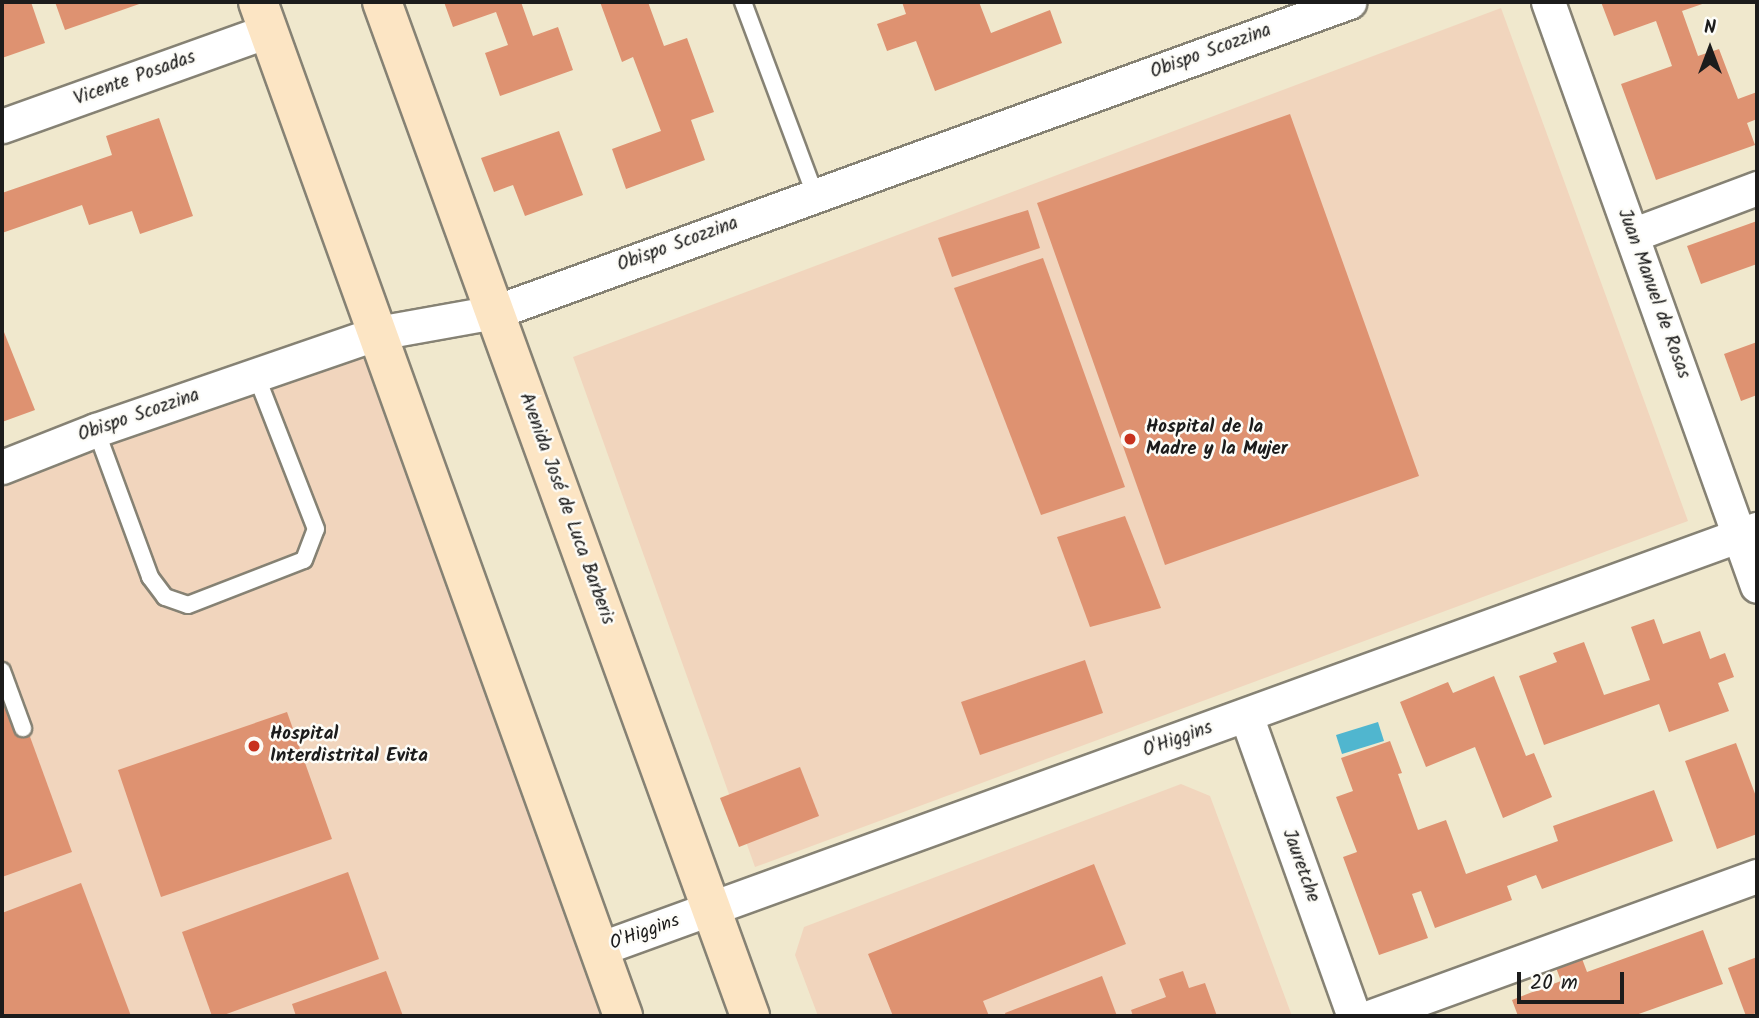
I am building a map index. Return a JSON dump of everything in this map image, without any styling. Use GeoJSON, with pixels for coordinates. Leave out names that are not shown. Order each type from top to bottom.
{"type":"FeatureCollection","features":[{"type":"Feature","properties":{"kind":"main road","name":"Avenida José de Luca Barberis"},"geometry":{"type":"LineString","coordinates":[[382,2],[750,1016]]}},
{"type":"Feature","properties":{"kind":"main road"},"geometry":{"type":"LineString","coordinates":[[263,16],[623,1016]]}},
{"type":"Feature","properties":{"kind":"street","name":"Obispo Scozzina"},"geometry":{"type":"LineString","coordinates":[[2,467],[96,430],[377,333],[495,312],[1349,2]]}},
{"type":"Feature","properties":{"kind":"street","name":"Juan Manuel de Rosas"},"geometry":{"type":"LineString","coordinates":[[1548,2],[1632,235],[1748,532],[1757,586]]}},
{"type":"Feature","properties":{"kind":"street","name":"Vicente Posadas"},"geometry":{"type":"LineString","coordinates":[[2,126],[263,16]]}},
{"type":"Feature","properties":{"kind":"street"},"geometry":{"type":"LineString","coordinates":[[1632,235],[1757,188]]}},
{"type":"Feature","properties":{"kind":"street","name":"O'Higgins"},"geometry":{"type":"LineString","coordinates":[[599,949],[1748,532]]}},
{"type":"Feature","properties":{"kind":"street","name":"Jauretche"},"geometry":{"type":"LineString","coordinates":[[1246,715],[1354,1016]]}},
{"type":"Feature","properties":{"kind":"street"},"geometry":{"type":"LineString","coordinates":[[1372,1016],[1757,876]]}},
{"type":"Feature","properties":{"kind":"lane"},"geometry":{"type":"LineString","coordinates":[[743,2],[815,195]]}},
{"type":"Feature","properties":{"kind":"lane"},"geometry":{"type":"LineString","coordinates":[[96,430],[150,577],[164,597],[188,605],[304,560],[316,528],[256,375]]}},
{"type":"Feature","properties":{"kind":"lane"},"geometry":{"type":"LineString","coordinates":[[2,671],[23,728]]}},
{"type":"Feature","properties":{"kind":"shaded area","name":"Hospital de la Madre y la Mujer"},"geometry":{"type":"Polygon","coordinates":[[[1501,8],[1688,521],[755,867],[573,357],[1501,8]]]}},
{"type":"Feature","properties":{"kind":"shaded area","name":"Hospital Interdistrital Evita"},"geometry":{"type":"Polygon","coordinates":[[[358,354],[364,359],[605,1016],[2,1016],[2,475],[358,354]]]}},
{"type":"Feature","properties":{"kind":"shaded area"},"geometry":{"type":"Polygon","coordinates":[[[1181,784],[1210,796],[1292,1016],[818,1016],[795,955],[804,927],[1181,784]]]}},
{"type":"Feature","properties":{"kind":"water"},"geometry":{"type":"Polygon","coordinates":[[[1378,722],[1384,741],[1342,754],[1336,735],[1378,722]]]}},
{"type":"Feature","properties":{"kind":"building"},"geometry":{"type":"Polygon","coordinates":[[[2,2],[31,2],[45,43],[2,58],[2,2]]]}},
{"type":"Feature","properties":{"kind":"building"},"geometry":{"type":"Polygon","coordinates":[[[55,2],[145,2],[65,30],[55,2]]]}},
{"type":"Feature","properties":{"kind":"building"},"geometry":{"type":"Polygon","coordinates":[[[444,2],[521,2],[533,36],[558,27],[573,70],[500,96],[485,53],[508,45],[496,12],[453,27],[444,2]]]}},
{"type":"Feature","properties":{"kind":"building"},"geometry":{"type":"Polygon","coordinates":[[[600,2],[648,2],[664,46],[687,38],[714,112],[691,120],[705,160],[626,189],[612,149],[661,131],[633,57],[622,62],[600,2]]]}},
{"type":"Feature","properties":{"kind":"building"},"geometry":{"type":"Polygon","coordinates":[[[902,2],[979,2],[991,33],[1050,10],[1062,43],[935,91],[916,41],[887,51],[877,24],[906,14],[902,2]]]}},
{"type":"Feature","properties":{"kind":"building"},"geometry":{"type":"Polygon","coordinates":[[[1601,2],[1708,2],[1682,11],[1698,56],[1719,49],[1738,99],[1757,92],[1757,119],[1747,123],[1755,145],[1656,180],[1621,84],[1672,66],[1656,21],[1614,36],[1601,2]]]}},
{"type":"Feature","properties":{"kind":"building"},"geometry":{"type":"Polygon","coordinates":[[[1290,114],[1419,476],[1165,565],[1037,203],[1290,114]]]}},
{"type":"Feature","properties":{"kind":"building"},"geometry":{"type":"Polygon","coordinates":[[[159,118],[193,216],[140,234],[132,211],[89,225],[82,205],[2,233],[2,193],[112,155],[106,136],[159,118]]]}},
{"type":"Feature","properties":{"kind":"building"},"geometry":{"type":"Polygon","coordinates":[[[559,131],[583,195],[525,216],[513,185],[494,192],[481,158],[559,131]]]}},
{"type":"Feature","properties":{"kind":"building"},"geometry":{"type":"Polygon","coordinates":[[[1028,210],[1040,248],[952,277],[938,238],[1028,210]]]}},
{"type":"Feature","properties":{"kind":"building"},"geometry":{"type":"Polygon","coordinates":[[[1757,221],[1757,264],[1701,284],[1687,246],[1757,221]]]}},
{"type":"Feature","properties":{"kind":"building"},"geometry":{"type":"Polygon","coordinates":[[[1043,258],[1125,487],[1041,515],[954,288],[1043,258]]]}},
{"type":"Feature","properties":{"kind":"building"},"geometry":{"type":"Polygon","coordinates":[[[2,327],[35,410],[2,422],[2,327]]]}},
{"type":"Feature","properties":{"kind":"building"},"geometry":{"type":"Polygon","coordinates":[[[1757,342],[1757,395],[1741,401],[1724,354],[1757,342]]]}},
{"type":"Feature","properties":{"kind":"building"},"geometry":{"type":"Polygon","coordinates":[[[1125,516],[1161,608],[1090,627],[1057,537],[1125,516]]]}},
{"type":"Feature","properties":{"kind":"building"},"geometry":{"type":"Polygon","coordinates":[[[1654,619],[1663,644],[1700,631],[1710,659],[1725,653],[1734,677],[1718,683],[1729,711],[1669,732],[1659,704],[1544,745],[1519,676],[1557,662],[1553,653],[1584,642],[1604,695],[1650,680],[1631,627],[1654,619]]]}},
{"type":"Feature","properties":{"kind":"building"},"geometry":{"type":"Polygon","coordinates":[[[1085,660],[1103,713],[980,755],[961,702],[1085,660]]]}},
{"type":"Feature","properties":{"kind":"building"},"geometry":{"type":"Polygon","coordinates":[[[1494,676],[1526,756],[1534,753],[1552,797],[1503,818],[1475,747],[1426,767],[1400,702],[1448,682],[1453,693],[1494,676]]]}},
{"type":"Feature","properties":{"kind":"building"},"geometry":{"type":"Polygon","coordinates":[[[17,701],[72,852],[2,877],[2,707],[17,701]]]}},
{"type":"Feature","properties":{"kind":"building"},"geometry":{"type":"Polygon","coordinates":[[[287,712],[332,839],[161,897],[118,770],[287,712]]]}},
{"type":"Feature","properties":{"kind":"building"},"geometry":{"type":"Polygon","coordinates":[[[1390,741],[1402,773],[1398,774],[1418,830],[1446,820],[1466,874],[1558,841],[1553,826],[1654,790],[1673,841],[1542,889],[1536,875],[1507,886],[1512,900],[1435,928],[1421,891],[1412,894],[1428,938],[1379,955],[1343,857],[1357,852],[1336,797],[1353,791],[1341,758],[1390,741]]]}},
{"type":"Feature","properties":{"kind":"building"},"geometry":{"type":"Polygon","coordinates":[[[1736,743],[1757,799],[1757,834],[1717,849],[1685,761],[1736,743]]]}},
{"type":"Feature","properties":{"kind":"building"},"geometry":{"type":"Polygon","coordinates":[[[800,767],[819,816],[739,847],[720,798],[800,767]]]}},
{"type":"Feature","properties":{"kind":"building"},"geometry":{"type":"Polygon","coordinates":[[[1094,864],[1126,944],[983,1001],[989,1016],[893,1016],[868,954],[1094,864]]]}},
{"type":"Feature","properties":{"kind":"building"},"geometry":{"type":"Polygon","coordinates":[[[348,872],[379,959],[221,1016],[212,1016],[182,932],[348,872]]]}},
{"type":"Feature","properties":{"kind":"building"},"geometry":{"type":"Polygon","coordinates":[[[81,883],[131,1016],[2,1016],[2,913],[81,883]]]}},
{"type":"Feature","properties":{"kind":"building"},"geometry":{"type":"Polygon","coordinates":[[[1703,930],[1723,984],[1633,1016],[1518,1016],[1512,1000],[1561,981],[1555,965],[1581,956],[1587,972],[1703,930]]]}},
{"type":"Feature","properties":{"kind":"building"},"geometry":{"type":"Polygon","coordinates":[[[1757,957],[1757,1013],[1746,1016],[1728,968],[1757,957]]]}},
{"type":"Feature","properties":{"kind":"building"},"geometry":{"type":"Polygon","coordinates":[[[386,971],[403,1016],[296,1016],[292,1004],[386,971]]]}},
{"type":"Feature","properties":{"kind":"building"},"geometry":{"type":"Polygon","coordinates":[[[1183,971],[1189,988],[1205,983],[1217,1016],[1133,1016],[1131,1010],[1166,997],[1159,979],[1183,971]]]}},
{"type":"Feature","properties":{"kind":"building"},"geometry":{"type":"Polygon","coordinates":[[[1102,976],[1117,1016],[1006,1016],[1005,1013],[1102,976]]]}},
{"type":"Feature","properties":{"kind":"place","name":"Hospital de la Madre y la Mujer"},"geometry":{"type":"Point","coordinates":[1130,439]}},
{"type":"Feature","properties":{"kind":"place","name":"Hospital Interdistrital Evita"},"geometry":{"type":"Point","coordinates":[254,746]}}]}
